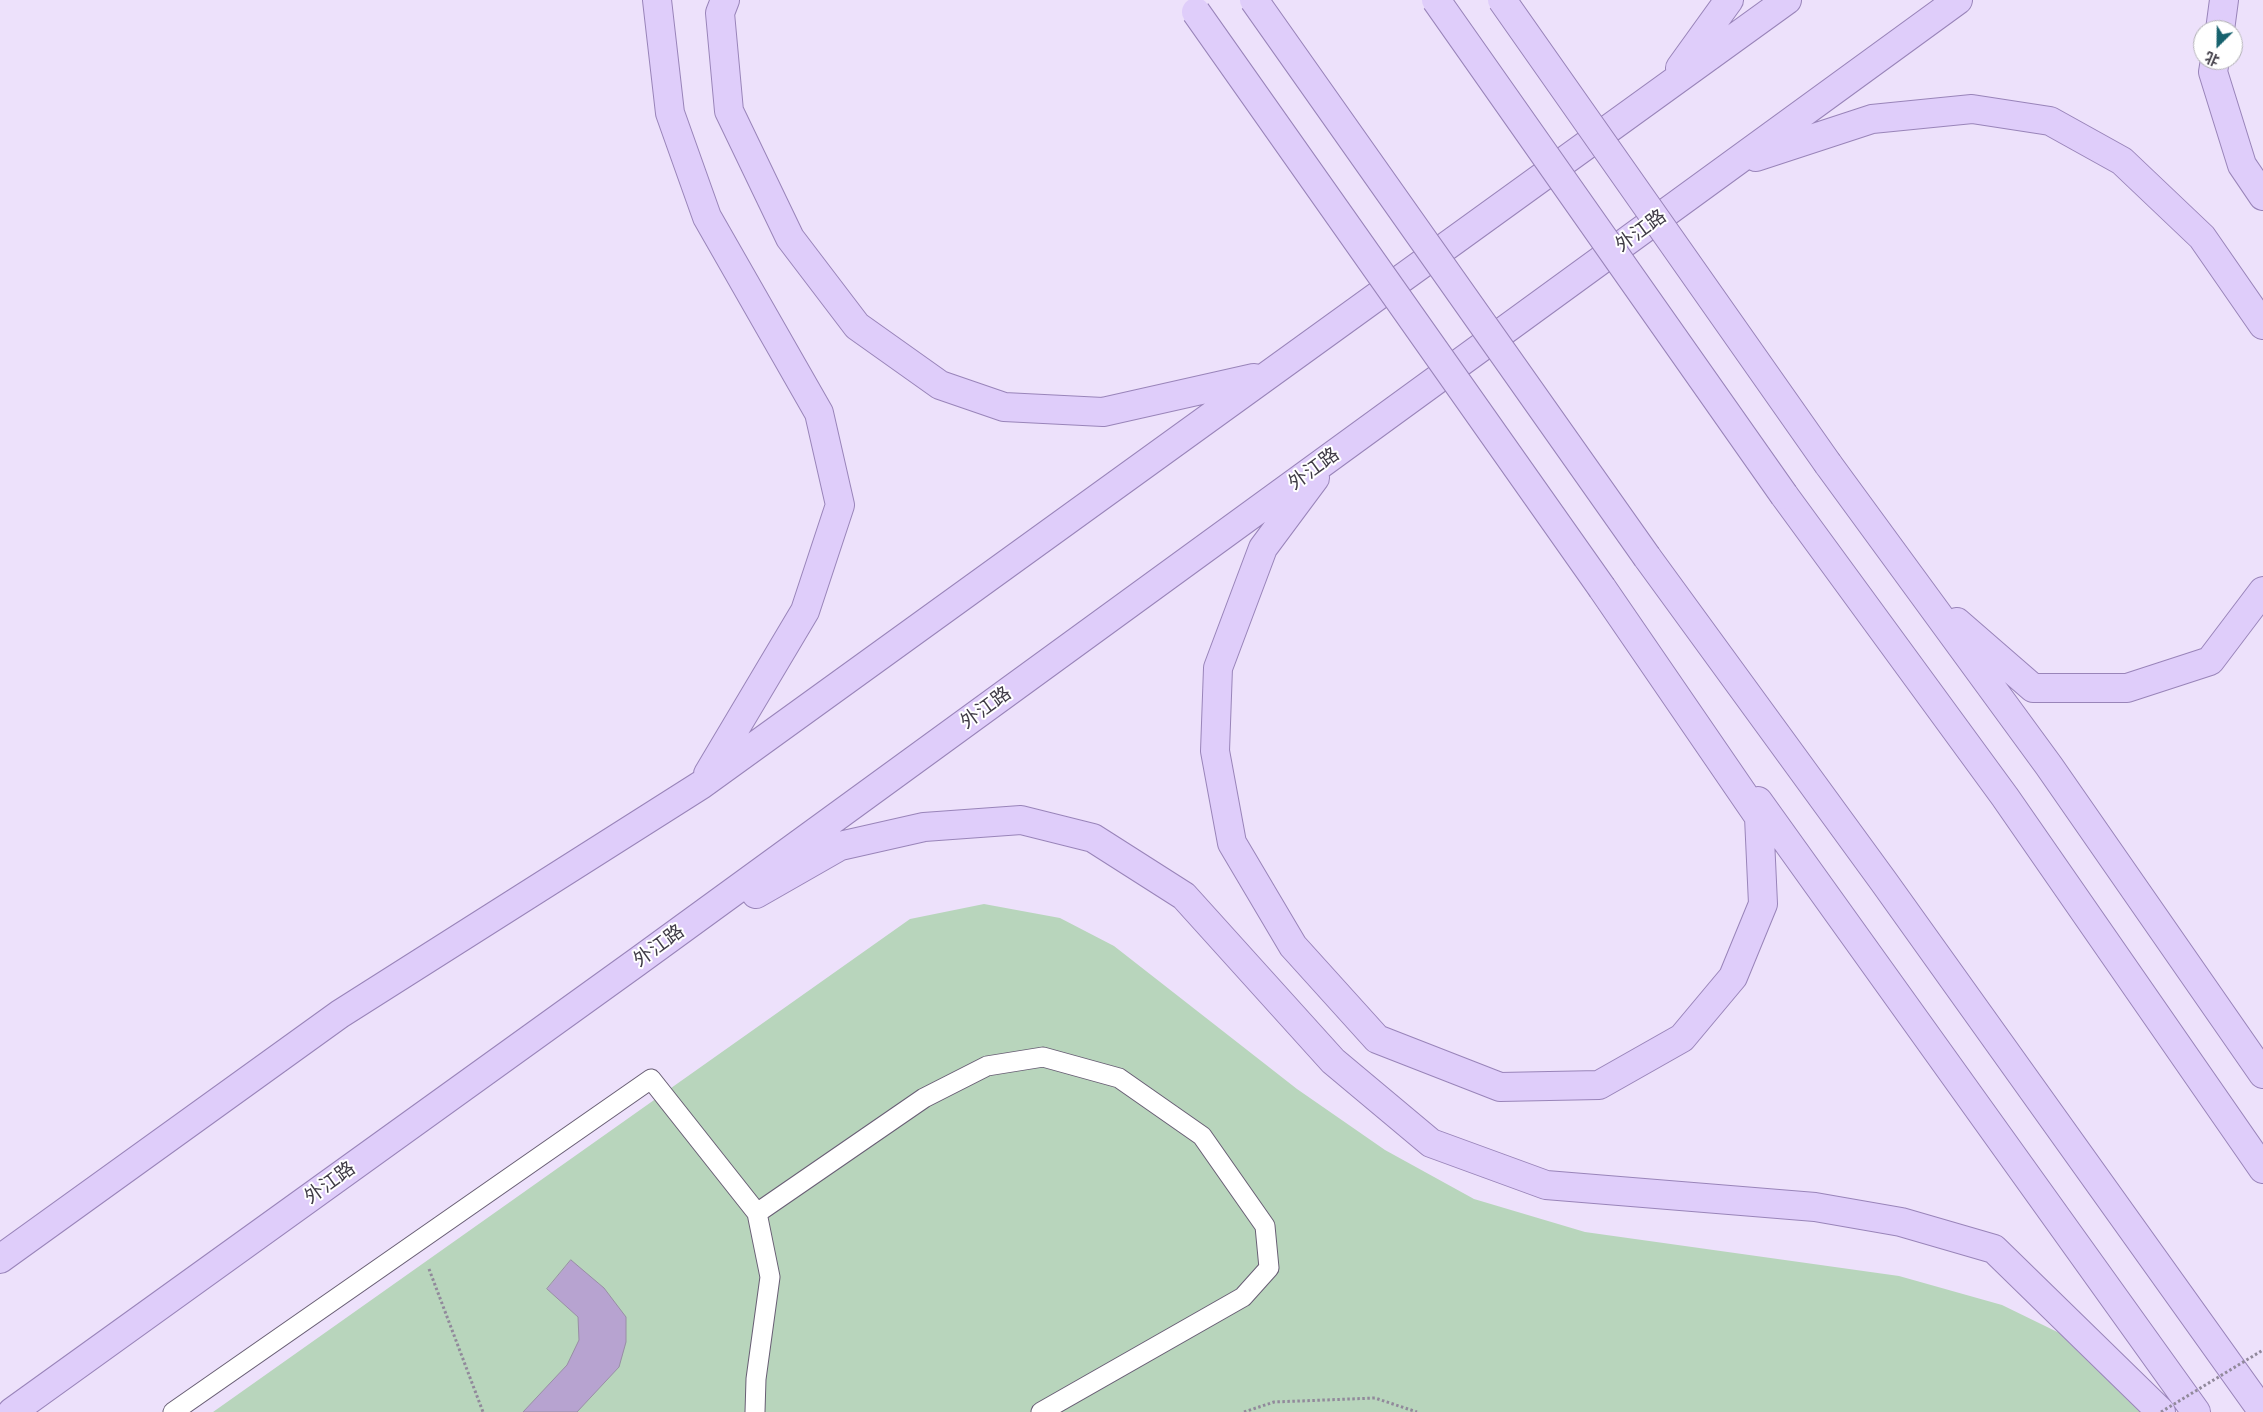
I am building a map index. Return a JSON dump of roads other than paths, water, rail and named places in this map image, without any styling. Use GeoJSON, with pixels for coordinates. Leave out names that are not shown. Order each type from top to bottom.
{"type":"FeatureCollection","features":[{"type":"Feature","properties":{"kind":"main road"},"geometry":{"type":"LineString","coordinates":[[657,0],[670,113],[707,217],[819,412],[840,505],[804,611],[701,784]]}},
{"type":"Feature","properties":{"kind":"main road"},"geometry":{"type":"LineString","coordinates":[[725,0],[720,13],[729,111],[790,238],[857,326],[940,385],[1004,407],[1103,412],[1265,376]]}},
{"type":"Feature","properties":{"kind":"main road"},"geometry":{"type":"LineString","coordinates":[[1254,0],[1646,557],[1878,874],[2263,1412]]}},
{"type":"Feature","properties":{"kind":"main road"},"geometry":{"type":"LineString","coordinates":[[1436,0],[1784,496],[2005,797],[2263,1169]]}},
{"type":"Feature","properties":{"kind":"main road"},"geometry":{"type":"LineString","coordinates":[[1502,0],[1828,464],[2049,766],[2263,1074]]}},
{"type":"Feature","properties":{"kind":"main road"},"geometry":{"type":"LineString","coordinates":[[1668,85],[1728,0]]}},
{"type":"Feature","properties":{"kind":"main road"},"geometry":{"type":"LineString","coordinates":[[0,1259],[340,1014],[701,784],[1787,0]]}},
{"type":"Feature","properties":{"kind":"main road","name":"外江路"},"geometry":{"type":"LineString","coordinates":[[12,1412],[637,962],[1958,0]]}},
{"type":"Feature","properties":{"kind":"main road"},"geometry":{"type":"LineString","coordinates":[[2221,20],[2224,0]]}},
{"type":"Feature","properties":{"kind":"main road"},"geometry":{"type":"LineString","coordinates":[[1190,4],[1602,588],[1759,817],[1763,904],[1733,977],[1682,1038],[1599,1085],[1500,1087],[1377,1039],[1293,946],[1232,843],[1215,751],[1218,668],[1263,548],[1333,455]]}},
{"type":"Feature","properties":{"kind":"main road"},"geometry":{"type":"LineString","coordinates":[[2214,70],[2242,164],[2263,196]]}},
{"type":"Feature","properties":{"kind":"main road"},"geometry":{"type":"LineString","coordinates":[[1731,166],[1872,119],[1972,108],[2050,122],[2122,162],[2202,237],[2263,325]]}},
{"type":"Feature","properties":{"kind":"main road"},"geometry":{"type":"LineString","coordinates":[[1828,464],[1950,616],[2032,688],[2127,688],[2210,661],[2263,591]]}},
{"type":"Feature","properties":{"kind":"main road"},"geometry":{"type":"LineString","coordinates":[[1602,588],[1834,906],[2196,1412]]}},
{"type":"Feature","properties":{"kind":"main road"},"geometry":{"type":"LineString","coordinates":[[637,962],[840,846],[924,827],[1021,820],[1093,838],[1184,896],[1333,1061],[1431,1143],[1546,1185],[1815,1207],[1901,1222],[1994,1249],[2161,1412]]}},
{"type":"Feature","properties":{"kind":"lane"},"geometry":{"type":"LineString","coordinates":[[757,1213],[924,1098],[987,1066],[1043,1057],[1119,1078],[1202,1136],[1265,1226],[1269,1268],[1243,1297],[1041,1412]]}},
{"type":"Feature","properties":{"kind":"lane"},"geometry":{"type":"LineString","coordinates":[[173,1412],[651,1079],[757,1213],[770,1277],[756,1379],[755,1412]]}}]}
